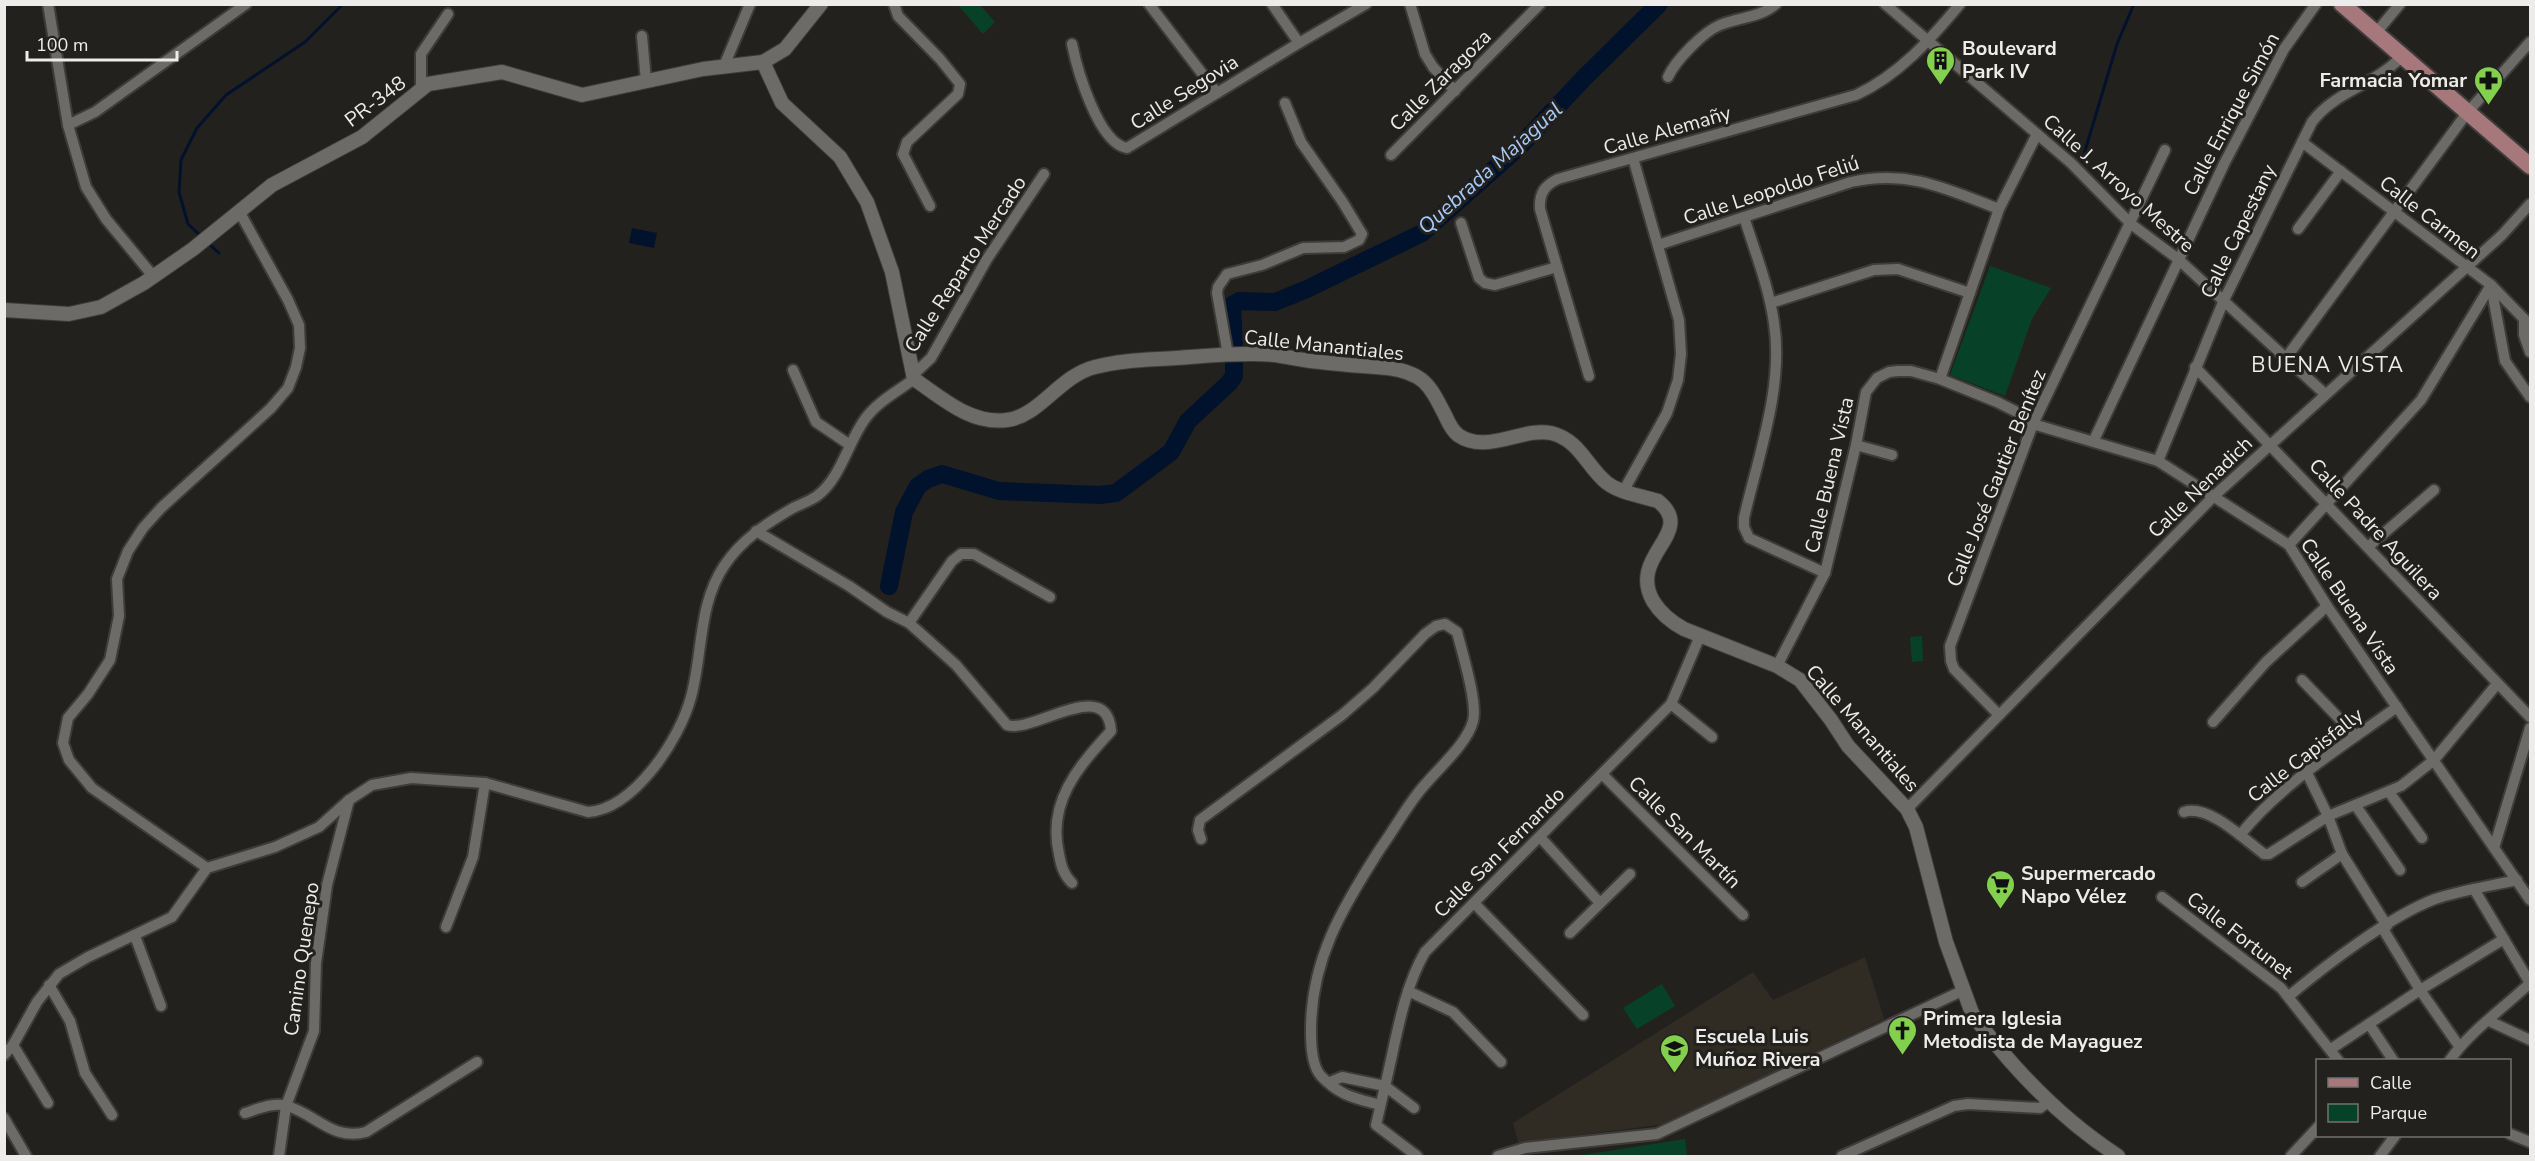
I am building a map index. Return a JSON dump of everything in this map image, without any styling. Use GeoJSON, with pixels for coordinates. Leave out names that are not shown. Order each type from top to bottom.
{"type":"FeatureCollection","features":[{"type":"Feature","properties":{"kind":"main road"},"geometry":{"type":"LineString","coordinates":[[2342,4],[2530,166]]}},
{"type":"Feature","properties":{"kind":"street"},"geometry":{"type":"LineString","coordinates":[[48,4],[68,124],[86,187],[106,219],[153,276]]}},
{"type":"Feature","properties":{"kind":"street"},"geometry":{"type":"LineString","coordinates":[[68,124],[95,112],[234,8],[246,4]]}},
{"type":"Feature","properties":{"kind":"street"},"geometry":{"type":"LineString","coordinates":[[724,66],[750,4]]}},
{"type":"Feature","properties":{"kind":"street","name":"PR-348"},"geometry":{"type":"LineString","coordinates":[[4,310],[69,314],[100,307],[193,249],[272,185],[362,137],[428,84],[502,72],[582,95],[724,66],[763,62],[785,49],[821,4]]}},
{"type":"Feature","properties":{"kind":"street"},"geometry":{"type":"LineString","coordinates":[[894,4],[898,16],[940,59],[960,84],[958,94],[907,142],[904,148],[903,154],[930,206]]}},
{"type":"Feature","properties":{"kind":"street"},"geometry":{"type":"LineString","coordinates":[[1149,4],[1217,93]]}},
{"type":"Feature","properties":{"kind":"street"},"geometry":{"type":"LineString","coordinates":[[1272,4],[1299,43]]}},
{"type":"Feature","properties":{"kind":"street","name":"Calle Segovia"},"geometry":{"type":"LineString","coordinates":[[1072,44],[1089,99],[1112,140],[1121,147],[1127,148],[1366,4]]}},
{"type":"Feature","properties":{"kind":"street"},"geometry":{"type":"LineString","coordinates":[[1410,4],[1425,54],[1433,67],[1455,91]]}},
{"type":"Feature","properties":{"kind":"street","name":"Calle Zaragoza"},"geometry":{"type":"LineString","coordinates":[[1391,155],[1540,4]]}},
{"type":"Feature","properties":{"kind":"street"},"geometry":{"type":"LineString","coordinates":[[1668,77],[1672,69],[1708,32],[1721,24],[1759,15],[1776,4]]}},
{"type":"Feature","properties":{"kind":"street","name":"Calle J. Arroyo Mestre"},"geometry":{"type":"LineString","coordinates":[[1885,4],[2071,163],[2132,224],[2178,259],[2325,394]]}},
{"type":"Feature","properties":{"kind":"street","name":"Calle Alemañy"},"geometry":{"type":"LineString","coordinates":[[1589,375],[1540,209],[1539,200],[1545,188],[1558,179],[1856,95],[1881,83],[1928,42],[1960,4]]}},
{"type":"Feature","properties":{"kind":"street","name":"Calle Enrique Simón"},"geometry":{"type":"LineString","coordinates":[[2094,440],[2223,164],[2284,49],[2316,4]]}},
{"type":"Feature","properties":{"kind":"street"},"geometry":{"type":"LineString","coordinates":[[2375,34],[2400,4]]}},
{"type":"Feature","properties":{"kind":"street"},"geometry":{"type":"LineString","coordinates":[[421,90],[421,54],[448,14]]}},
{"type":"Feature","properties":{"kind":"street"},"geometry":{"type":"LineString","coordinates":[[642,36],[646,81]]}},
{"type":"Feature","properties":{"kind":"street"},"geometry":{"type":"LineString","coordinates":[[2286,358],[2468,113],[2530,42]]}},
{"type":"Feature","properties":{"kind":"street","name":"Calle Capestany"},"geometry":{"type":"LineString","coordinates":[[2158,461],[2224,300],[2312,122],[2325,107],[2391,68],[2401,57]]}},
{"type":"Feature","properties":{"kind":"street"},"geometry":{"type":"LineString","coordinates":[[763,62],[782,103],[840,157],[867,202],[892,272],[914,376]]}},
{"type":"Feature","properties":{"kind":"street"},"geometry":{"type":"LineString","coordinates":[[1228,355],[1217,293],[1218,287],[1227,274],[1262,265],[1303,249],[1344,247],[1359,240],[1362,234],[1301,142],[1285,103]]}},
{"type":"Feature","properties":{"kind":"street"},"geometry":{"type":"LineString","coordinates":[[1940,379],[1999,209],[2037,134]]}},
{"type":"Feature","properties":{"kind":"street","name":"Calle Carmen"},"geometry":{"type":"LineString","coordinates":[[2302,142],[2491,285],[2527,322]]}},
{"type":"Feature","properties":{"kind":"street","name":"Calle José Gautier Benítez"},"geometry":{"type":"LineString","coordinates":[[1998,714],[1954,669],[1950,646],[2033,424],[2132,224],[2165,150]]}},
{"type":"Feature","properties":{"kind":"street"},"geometry":{"type":"LineString","coordinates":[[1624,490],[1667,413],[1680,367],[1679,320],[1633,159]]}},
{"type":"Feature","properties":{"kind":"street"},"geometry":{"type":"LineString","coordinates":[[2298,229],[2341,171]]}},
{"type":"Feature","properties":{"kind":"street","name":"Calle Reparto Mercado"},"geometry":{"type":"LineString","coordinates":[[207,868],[275,847],[319,827],[349,800],[372,785],[411,778],[485,783],[588,812],[603,811],[632,793],[659,758],[685,714],[694,683],[707,601],[714,584],[734,553],[771,520],[817,496],[837,471],[865,419],[873,409],[914,376],[931,358],[987,259],[1044,174]]}},
{"type":"Feature","properties":{"kind":"street","name":"Calle Leopoldo Feliú"},"geometry":{"type":"LineString","coordinates":[[1658,245],[1872,177],[1891,176],[1924,181],[1999,209]]}},
{"type":"Feature","properties":{"kind":"street","name":"Calle Nenadich"},"geometry":{"type":"LineString","coordinates":[[1907,809],[2214,496],[2465,266],[2502,235],[2530,204]]}},
{"type":"Feature","properties":{"kind":"street"},"geometry":{"type":"LineString","coordinates":[[4,1055],[13,1045],[49,985],[59,974],[74,964],[172,917],[207,868],[92,788],[69,760],[63,743],[68,718],[88,694],[110,660],[120,616],[117,579],[128,551],[160,508],[271,408],[288,388],[296,367],[300,348],[299,325],[288,300],[239,211]]}},
{"type":"Feature","properties":{"kind":"street"},"geometry":{"type":"LineString","coordinates":[[1744,217],[1771,303],[1776,341],[1775,382],[1744,518],[1744,527],[1749,538],[1825,573]]}},
{"type":"Feature","properties":{"kind":"street"},"geometry":{"type":"LineString","coordinates":[[1461,223],[1476,274],[1485,283],[1494,285],[1557,267]]}},
{"type":"Feature","properties":{"kind":"street"},"geometry":{"type":"LineString","coordinates":[[1771,303],[1874,270],[1888,268],[1898,269],[1970,293]]}},
{"type":"Feature","properties":{"kind":"street"},"geometry":{"type":"LineString","coordinates":[[2491,285],[2505,361],[2530,397]]}},
{"type":"Feature","properties":{"kind":"street"},"geometry":{"type":"LineString","coordinates":[[2289,545],[2421,400],[2491,285]]}},
{"type":"Feature","properties":{"kind":"street"},"geometry":{"type":"LineString","coordinates":[[2527,322],[2524,335],[2530,352]]}},
{"type":"Feature","properties":{"kind":"street","name":"Calle Manantiales"},"geometry":{"type":"LineString","coordinates":[[914,376],[963,412],[979,419],[1006,420],[1020,417],[1072,375],[1083,370],[1126,361],[1228,355],[1275,355],[1416,374],[1428,384],[1452,429],[1462,438],[1480,442],[1537,431],[1554,434],[1571,441],[1607,483],[1658,501],[1667,510],[1671,524],[1669,533],[1646,573],[1646,588],[1663,614],[1678,626],[1777,666],[1800,681],[1848,746],[1907,809],[1916,827],[1946,942],[1979,1023],[2049,1102],[2079,1130],[2118,1156]]}},
{"type":"Feature","properties":{"kind":"street","name":"Calle Padre Aguilera"},"geometry":{"type":"LineString","coordinates":[[2195,367],[2530,717]]}},
{"type":"Feature","properties":{"kind":"street"},"geometry":{"type":"LineString","coordinates":[[793,370],[816,422],[822,429],[850,445]]}},
{"type":"Feature","properties":{"kind":"street","name":"Calle Buena Vista"},"geometry":{"type":"LineString","coordinates":[[1777,666],[1825,573],[1856,445],[1866,392],[1877,378],[1889,372],[1911,371],[1940,379],[1997,402],[2025,416],[2033,424],[2094,440],[2158,461],[2289,545],[2327,606],[2530,900]]}},
{"type":"Feature","properties":{"kind":"street"},"geometry":{"type":"LineString","coordinates":[[1856,445],[1892,455]]}},
{"type":"Feature","properties":{"kind":"street"},"geometry":{"type":"LineString","coordinates":[[2368,547],[2434,490]]}},
{"type":"Feature","properties":{"kind":"street"},"geometry":{"type":"LineString","coordinates":[[756,531],[849,586],[887,612],[909,623],[956,665],[1007,725],[1020,727],[1074,707],[1097,709],[1108,718],[1111,731],[1095,748],[1073,779],[1058,808],[1055,838],[1062,869],[1072,883]]}},
{"type":"Feature","properties":{"kind":"street"},"geometry":{"type":"LineString","coordinates":[[909,623],[952,561],[962,554],[974,554],[1050,597]]}},
{"type":"Feature","properties":{"kind":"street"},"geometry":{"type":"LineString","coordinates":[[2213,722],[2266,662],[2327,606]]}},
{"type":"Feature","properties":{"kind":"street"},"geometry":{"type":"LineString","coordinates":[[1201,839],[1198,830],[1200,820],[1342,715],[1374,688],[1425,634],[1436,626],[1445,624],[1457,632],[1474,710],[1471,728],[1466,737],[1416,795],[1344,906],[1326,947],[1313,997],[1311,1042],[1317,1070],[1339,1093],[1380,1105],[1376,1125],[1417,1156]]}},
{"type":"Feature","properties":{"kind":"street","name":"Calle San Fernando"},"geometry":{"type":"LineString","coordinates":[[1380,1105],[1413,974],[1425,952],[1671,704],[1700,636]]}},
{"type":"Feature","properties":{"kind":"street"},"geometry":{"type":"LineString","coordinates":[[2302,680],[2356,736]]}},
{"type":"Feature","properties":{"kind":"street"},"geometry":{"type":"LineString","coordinates":[[2184,812],[2193,809],[2204,812],[2266,855],[2328,816],[2401,786],[2434,760],[2497,684]]}},
{"type":"Feature","properties":{"kind":"street"},"geometry":{"type":"LineString","coordinates":[[1671,704],[1712,737]]}},
{"type":"Feature","properties":{"kind":"street","name":"Calle Capisfally"},"geometry":{"type":"LineString","coordinates":[[2240,835],[2262,809],[2397,707]]}},
{"type":"Feature","properties":{"kind":"street"},"geometry":{"type":"LineString","coordinates":[[2494,848],[2530,728]]}},
{"type":"Feature","properties":{"kind":"street"},"geometry":{"type":"LineString","coordinates":[[2307,773],[2328,816],[2342,854],[2420,990],[2459,1046]]}},
{"type":"Feature","properties":{"kind":"street","name":"Calle San Martín"},"geometry":{"type":"LineString","coordinates":[[1602,774],[1743,915]]}},
{"type":"Feature","properties":{"kind":"street"},"geometry":{"type":"LineString","coordinates":[[446,927],[473,857],[485,783]]}},
{"type":"Feature","properties":{"kind":"street"},"geometry":{"type":"LineString","coordinates":[[2389,792],[2422,838]]}},
{"type":"Feature","properties":{"kind":"street","name":"Camino Quenepo"},"geometry":{"type":"LineString","coordinates":[[279,1156],[286,1106],[314,1031],[316,963],[327,885],[349,800]]}},
{"type":"Feature","properties":{"kind":"street"},"geometry":{"type":"LineString","coordinates":[[2356,806],[2400,870]]}},
{"type":"Feature","properties":{"kind":"street"},"geometry":{"type":"LineString","coordinates":[[1540,837],[1600,903]]}},
{"type":"Feature","properties":{"kind":"street"},"geometry":{"type":"LineString","coordinates":[[2302,882],[2342,854]]}},
{"type":"Feature","properties":{"kind":"street"},"geometry":{"type":"LineString","coordinates":[[1570,933],[1630,874]]}},
{"type":"Feature","properties":{"kind":"street"},"geometry":{"type":"LineString","coordinates":[[2289,996],[2313,976],[2385,927],[2433,900],[2517,880]]}},
{"type":"Feature","properties":{"kind":"street"},"geometry":{"type":"LineString","coordinates":[[2451,1059],[2459,1046],[2530,983],[2474,889]]}},
{"type":"Feature","properties":{"kind":"street","name":"Calle Fortunet"},"geometry":{"type":"LineString","coordinates":[[2162,897],[2289,996],[2337,1059]]}},
{"type":"Feature","properties":{"kind":"street"},"geometry":{"type":"LineString","coordinates":[[1474,903],[1583,1015]]}},
{"type":"Feature","properties":{"kind":"street"},"geometry":{"type":"LineString","coordinates":[[135,936],[161,1006]]}},
{"type":"Feature","properties":{"kind":"street"},"geometry":{"type":"LineString","coordinates":[[2331,1049],[2420,990],[2504,939]]}},
{"type":"Feature","properties":{"kind":"street"},"geometry":{"type":"LineString","coordinates":[[49,985],[70,1021],[85,1073],[112,1115]]}},
{"type":"Feature","properties":{"kind":"street"},"geometry":{"type":"LineString","coordinates":[[1498,1156],[1525,1148],[1657,1134],[1964,990]]}},
{"type":"Feature","properties":{"kind":"street"},"geometry":{"type":"LineString","coordinates":[[1408,991],[1453,1012],[1501,1062]]}},
{"type":"Feature","properties":{"kind":"street"},"geometry":{"type":"LineString","coordinates":[[2489,1021],[2530,1040]]}},
{"type":"Feature","properties":{"kind":"street"},"geometry":{"type":"LineString","coordinates":[[2369,1024],[2392,1059]]}},
{"type":"Feature","properties":{"kind":"street"},"geometry":{"type":"LineString","coordinates":[[13,1045],[48,1103]]}},
{"type":"Feature","properties":{"kind":"street"},"geometry":{"type":"LineString","coordinates":[[245,1113],[266,1106],[286,1106],[332,1130],[346,1135],[355,1135],[366,1132],[477,1062]]}},
{"type":"Feature","properties":{"kind":"street"},"geometry":{"type":"LineString","coordinates":[[1330,1082],[1341,1077],[1385,1086],[1414,1108]]}},
{"type":"Feature","properties":{"kind":"street"},"geometry":{"type":"LineString","coordinates":[[1842,1156],[1954,1106],[1968,1104],[2040,1107],[2049,1102]]}},
{"type":"Feature","properties":{"kind":"street"},"geometry":{"type":"LineString","coordinates":[[4,1118],[26,1156]]}},
{"type":"Feature","properties":{"kind":"street"},"geometry":{"type":"LineString","coordinates":[[2291,1156],[2316,1129]]}},
{"type":"Feature","properties":{"kind":"street"},"geometry":{"type":"LineString","coordinates":[[2511,1134],[2530,1142]]}},
{"type":"Feature","properties":{"kind":"street"},"geometry":{"type":"LineString","coordinates":[[2380,1156],[2394,1137]]}},
{"type":"Feature","properties":{"kind":"shaded area"},"geometry":{"type":"Polygon","coordinates":[[[1865,957],[1884,1019],[1666,1124],[1532,1141],[1519,1145],[1513,1123],[1753,972],[1773,1000],[1865,957]]]}},
{"type":"Feature","properties":{"kind":"green space"},"geometry":{"type":"Polygon","coordinates":[[[958,5],[980,5],[995,22],[983,34],[958,5]]]}},
{"type":"Feature","properties":{"kind":"green space"},"geometry":{"type":"Polygon","coordinates":[[[1990,266],[2051,288],[2032,319],[2005,396],[1950,375],[1990,266]]]}},
{"type":"Feature","properties":{"kind":"green space"},"geometry":{"type":"Polygon","coordinates":[[[1922,636],[1923,661],[1912,662],[1910,637],[1922,636]]]}},
{"type":"Feature","properties":{"kind":"green space"},"geometry":{"type":"Polygon","coordinates":[[[1662,984],[1675,1006],[1637,1029],[1623,1008],[1662,984]]]}},
{"type":"Feature","properties":{"kind":"green space"},"geometry":{"type":"Polygon","coordinates":[[[1685,1139],[1687,1156],[1577,1156],[1685,1139]]]}},
{"type":"Feature","properties":{"kind":"water"},"geometry":{"type":"Polygon","coordinates":[[[632,228],[657,233],[654,248],[629,243],[632,228]]]}},
{"type":"Feature","properties":{"kind":"waterway"},"geometry":{"type":"LineString","coordinates":[[202,237],[188,224],[179,192],[181,160],[197,128],[226,95],[305,42],[343,4]]}},
{"type":"Feature","properties":{"kind":"waterway","name":"Quebrada Majagual"},"geometry":{"type":"LineString","coordinates":[[1234,349],[1232,305],[1239,301],[1275,302],[1307,289],[1422,233],[1519,147],[1584,78],[1659,4]]}},
{"type":"Feature","properties":{"kind":"waterway"},"geometry":{"type":"LineString","coordinates":[[2082,161],[2117,44],[2134,4]]}},
{"type":"Feature","properties":{"kind":"waterway"},"geometry":{"type":"LineString","coordinates":[[207,242],[219,253]]}},
{"type":"Feature","properties":{"kind":"waterway","name":"Quebrada Majagual"},"geometry":{"type":"LineString","coordinates":[[889,586],[904,512],[918,486],[928,479],[942,474],[999,491],[1100,495],[1116,493],[1171,452],[1188,421],[1234,376],[1234,363]]}},
{"type":"Feature","properties":{"kind":"place","name":"Boulevard Park IV"},"geometry":{"type":"Point","coordinates":[1941,86]}},
{"type":"Feature","properties":{"kind":"place","name":"Farmacia Yomar"},"geometry":{"type":"Point","coordinates":[2488,106]}},
{"type":"Feature","properties":{"kind":"place","name":"Supermercado Napo Vélez"},"geometry":{"type":"Point","coordinates":[2000,910]}},
{"type":"Feature","properties":{"kind":"place","name":"Primera Iglesia Metodista de Mayaguez"},"geometry":{"type":"Point","coordinates":[1902,1056]}},
{"type":"Feature","properties":{"kind":"place","name":"Escuela Luis Muñoz Rivera"},"geometry":{"type":"Point","coordinates":[1674,1074]}},
{"type":"Feature","properties":{"kind":"district","name":"BUENA VISTA"},"geometry":{"type":"Point","coordinates":[2328,365]}}]}
